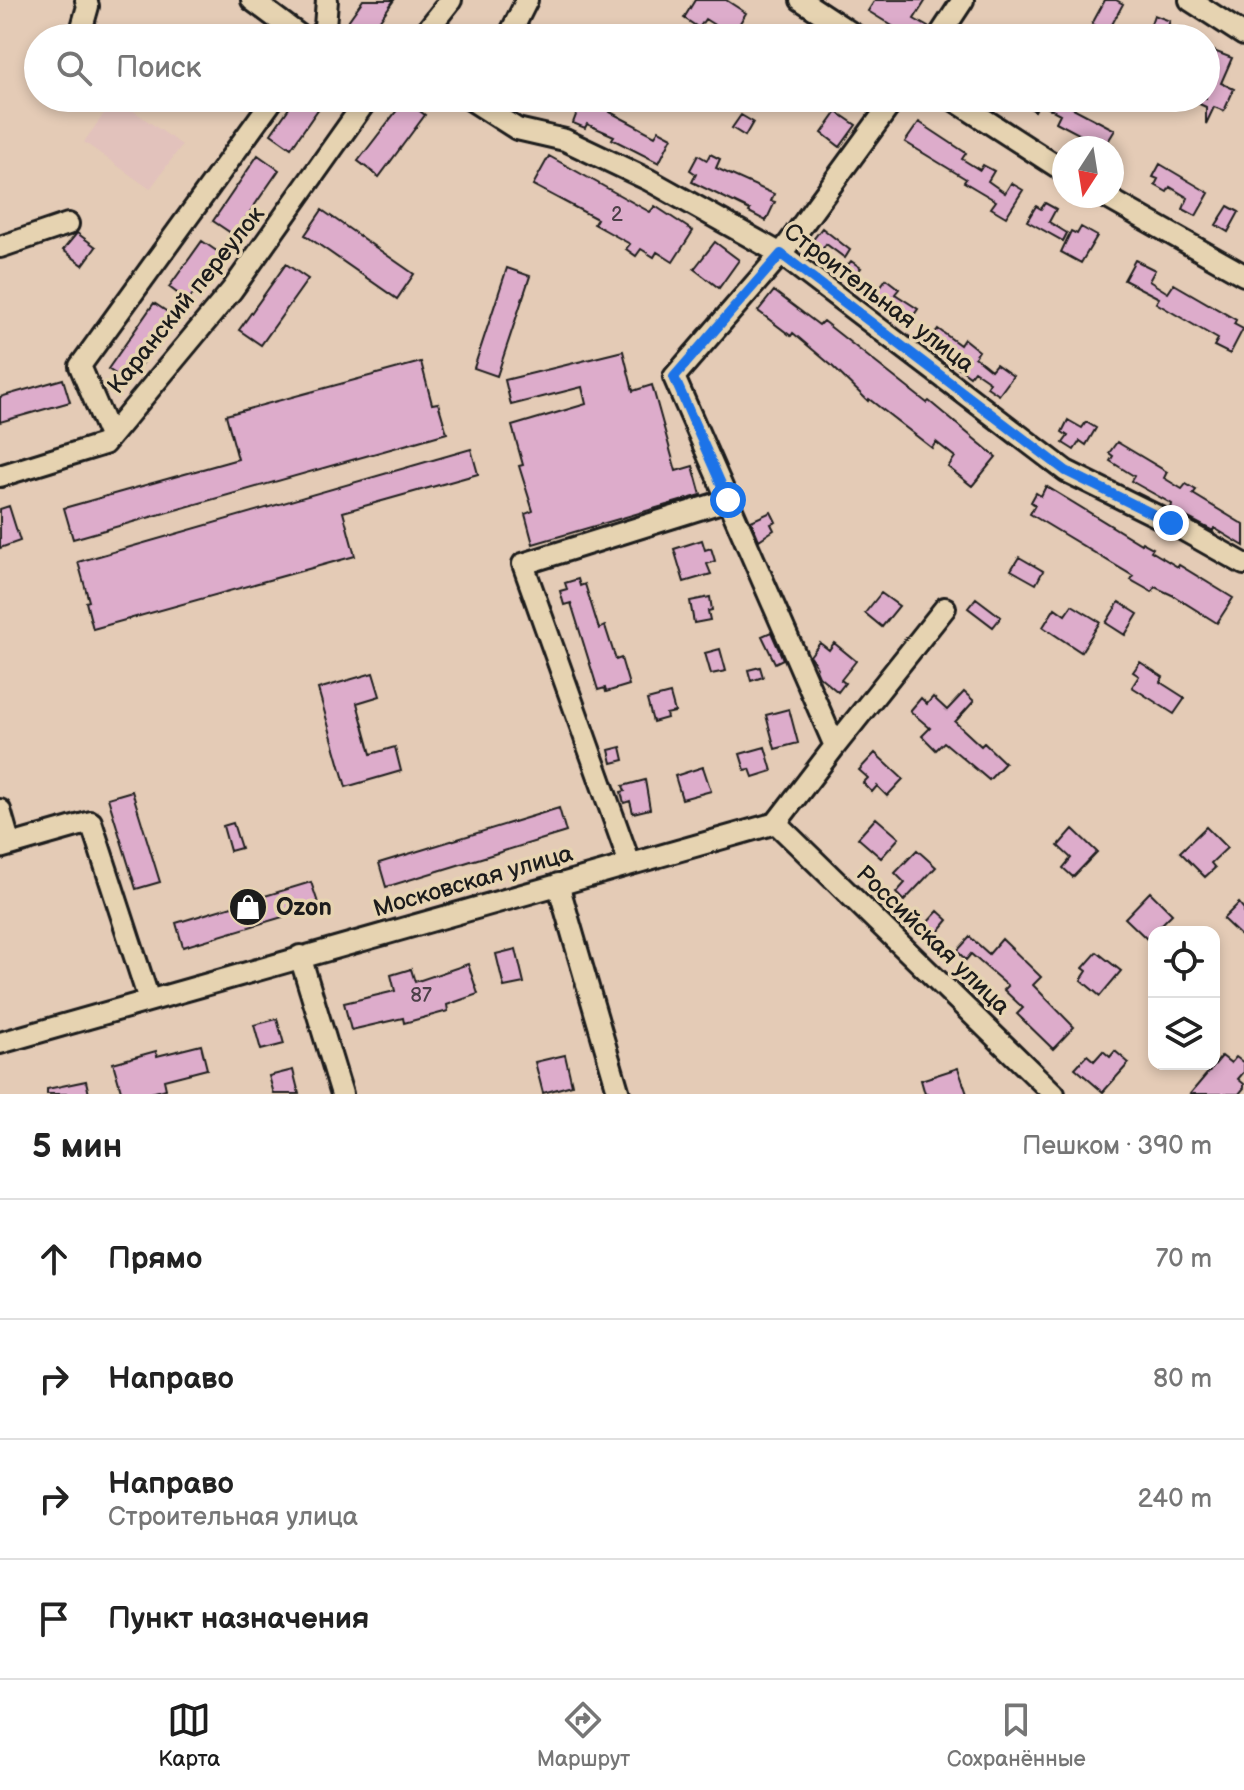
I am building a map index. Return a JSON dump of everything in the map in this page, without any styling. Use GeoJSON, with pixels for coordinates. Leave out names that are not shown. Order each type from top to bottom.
{"type":"FeatureCollection","features":[{"type":"Feature","properties":{"kind":"street"},"geometry":{"type":"LineString","coordinates":[[83,24],[88,6],[86,0]]}},
{"type":"Feature","properties":{"kind":"street"},"geometry":{"type":"LineString","coordinates":[[252,0],[284,24]]}},
{"type":"Feature","properties":{"kind":"street"},"geometry":{"type":"LineString","coordinates":[[325,24],[327,0]]}},
{"type":"Feature","properties":{"kind":"street"},"geometry":{"type":"LineString","coordinates":[[432,24],[451,0]]}},
{"type":"Feature","properties":{"kind":"street"},"geometry":{"type":"LineString","coordinates":[[515,24],[527,0]]}},
{"type":"Feature","properties":{"kind":"street"},"geometry":{"type":"LineString","coordinates":[[801,0],[838,24]]}},
{"type":"Feature","properties":{"kind":"street"},"geometry":{"type":"LineString","coordinates":[[947,24],[963,0]]}},
{"type":"Feature","properties":{"kind":"street"},"geometry":{"type":"LineString","coordinates":[[1190,0],[1244,35]]}},
{"type":"Feature","properties":{"kind":"street"},"geometry":{"type":"LineString","coordinates":[[110,436],[80,366],[264,112]]}},
{"type":"Feature","properties":{"kind":"street","name":"Каранский переулок"},"geometry":{"type":"LineString","coordinates":[[0,476],[104,444],[232,290],[358,112]]}},
{"type":"Feature","properties":{"kind":"street","name":"Строительная улица"},"geometry":{"type":"LineString","coordinates":[[491,112],[517,129],[565,140],[649,180],[781,254],[1066,471],[1171,523],[1244,564]]}},
{"type":"Feature","properties":{"kind":"street"},"geometry":{"type":"LineString","coordinates":[[835,746],[674,377],[781,254],[885,112]]}},
{"type":"Feature","properties":{"kind":"street"},"geometry":{"type":"LineString","coordinates":[[973,112],[1052,163]]}},
{"type":"Feature","properties":{"kind":"street"},"geometry":{"type":"LineString","coordinates":[[1124,207],[1244,275]]}},
{"type":"Feature","properties":{"kind":"street"},"geometry":{"type":"LineString","coordinates":[[0,247],[68,224]]}},
{"type":"Feature","properties":{"kind":"street"},"geometry":{"type":"LineString","coordinates":[[630,864],[523,564],[728,500]]}},
{"type":"Feature","properties":{"kind":"street"},"geometry":{"type":"LineString","coordinates":[[776,823],[945,608]]}},
{"type":"Feature","properties":{"kind":"street"},"geometry":{"type":"LineString","coordinates":[[0,810],[5,847],[91,822],[149,1000]]}},
{"type":"Feature","properties":{"kind":"street","name":"Московская улица"},"geometry":{"type":"LineString","coordinates":[[0,1043],[776,823]]}},
{"type":"Feature","properties":{"kind":"street","name":"Российская улица"},"geometry":{"type":"LineString","coordinates":[[776,823],[1054,1094]]}},
{"type":"Feature","properties":{"kind":"street"},"geometry":{"type":"LineString","coordinates":[[558,884],[619,1094]]}},
{"type":"Feature","properties":{"kind":"street"},"geometry":{"type":"LineString","coordinates":[[300,956],[339,1093]]}},
{"type":"Feature","properties":{"kind":"shaded area"},"geometry":{"type":"Polygon","coordinates":[[[105,112],[135,112],[182,145],[150,189],[84,142],[105,112]]]}},
{"type":"Feature","properties":{"kind":"building"},"geometry":{"type":"Polygon","coordinates":[[[363,0],[394,0],[377,24],[346,24],[363,0]]]}},
{"type":"Feature","properties":{"kind":"building"},"geometry":{"type":"Polygon","coordinates":[[[695,0],[726,0],[746,13],[739,24],[713,24],[705,19],[702,24],[693,24],[684,18],[695,0]]]}},
{"type":"Feature","properties":{"kind":"building"},"geometry":{"type":"Polygon","coordinates":[[[875,0],[926,0],[914,19],[923,24],[889,24],[868,11],[875,0]]]}},
{"type":"Feature","properties":{"kind":"building"},"geometry":{"type":"Polygon","coordinates":[[[1105,0],[1123,4],[1112,24],[1092,24],[1105,0]]]}},
{"type":"Feature","properties":{"kind":"building"},"geometry":{"type":"Polygon","coordinates":[[[1154,15],[1170,21],[1169,24],[1151,24],[1154,15]]]}},
{"type":"Feature","properties":{"kind":"building"},"geometry":{"type":"Polygon","coordinates":[[[1220,53],[1232,58],[1221,83],[1234,89],[1224,111],[1220,109],[1220,53]]]}},
{"type":"Feature","properties":{"kind":"building"},"geometry":{"type":"Polygon","coordinates":[[[286,112],[316,112],[291,148],[271,134],[286,112]]]}},
{"type":"Feature","properties":{"kind":"building"},"geometry":{"type":"Polygon","coordinates":[[[396,112],[421,112],[425,115],[379,177],[358,161],[396,112]]]}},
{"type":"Feature","properties":{"kind":"building"},"geometry":{"type":"Polygon","coordinates":[[[577,112],[610,112],[655,136],[659,130],[672,137],[659,163],[612,139],[614,136],[587,124],[585,128],[573,123],[577,112]]]}},
{"type":"Feature","properties":{"kind":"building"},"geometry":{"type":"Polygon","coordinates":[[[837,112],[856,125],[840,147],[822,133],[837,112]]]}},
{"type":"Feature","properties":{"kind":"building"},"geometry":{"type":"Polygon","coordinates":[[[1056,112],[1080,112],[1115,130],[1111,136],[1080,136],[1056,122],[1060,114],[1056,112]]]}},
{"type":"Feature","properties":{"kind":"building"},"geometry":{"type":"Polygon","coordinates":[[[741,115],[753,122],[745,136],[732,128],[741,115]]]}},
{"type":"Feature","properties":{"kind":"building"},"geometry":{"type":"Polygon","coordinates":[[[919,122],[966,153],[962,159],[980,170],[983,165],[994,171],[988,181],[1005,193],[1011,183],[1023,190],[1006,217],[991,208],[996,201],[905,142],[919,122]]]}},
{"type":"Feature","properties":{"kind":"building"},"geometry":{"type":"Polygon","coordinates":[[[710,154],[720,159],[716,168],[774,194],[771,201],[775,202],[766,221],[692,182],[696,174],[690,170],[698,155],[707,160],[710,154]]]}},
{"type":"Feature","properties":{"kind":"building"},"geometry":{"type":"Polygon","coordinates":[[[258,155],[279,170],[234,235],[213,221],[258,155]]]}},
{"type":"Feature","properties":{"kind":"building"},"geometry":{"type":"Polygon","coordinates":[[[549,156],[650,212],[655,206],[693,231],[673,262],[657,252],[654,257],[641,249],[636,256],[626,249],[630,244],[594,224],[597,219],[533,185],[549,156]]]}},
{"type":"Feature","properties":{"kind":"building"},"geometry":{"type":"Polygon","coordinates":[[[1160,164],[1209,193],[1196,216],[1183,209],[1188,198],[1170,187],[1167,192],[1155,185],[1158,179],[1153,177],[1160,164]]]}},
{"type":"Feature","properties":{"kind":"building"},"geometry":{"type":"Polygon","coordinates":[[[1045,203],[1056,209],[1049,222],[1067,233],[1063,241],[1027,221],[1036,206],[1041,209],[1045,203]]]}},
{"type":"Feature","properties":{"kind":"building"},"geometry":{"type":"Polygon","coordinates":[[[1228,206],[1239,212],[1228,232],[1216,225],[1228,206]]]}},
{"type":"Feature","properties":{"kind":"building"},"geometry":{"type":"Polygon","coordinates":[[[322,210],[414,274],[397,299],[305,235],[322,210]]]}},
{"type":"Feature","properties":{"kind":"building"},"geometry":{"type":"Polygon","coordinates":[[[1081,227],[1097,236],[1081,263],[1061,252],[1071,231],[1077,234],[1081,227]]]}},
{"type":"Feature","properties":{"kind":"building"},"geometry":{"type":"Polygon","coordinates":[[[822,228],[850,250],[845,258],[826,244],[817,257],[806,249],[822,228]]]}},
{"type":"Feature","properties":{"kind":"building"},"geometry":{"type":"Polygon","coordinates":[[[77,233],[96,247],[83,265],[63,250],[77,233]]]}},
{"type":"Feature","properties":{"kind":"building"},"geometry":{"type":"Polygon","coordinates":[[[202,241],[221,254],[188,301],[169,287],[202,241]]]}},
{"type":"Feature","properties":{"kind":"building"},"geometry":{"type":"Polygon","coordinates":[[[715,242],[739,260],[719,288],[694,269],[715,242]]]}},
{"type":"Feature","properties":{"kind":"building"},"geometry":{"type":"Polygon","coordinates":[[[1135,260],[1155,270],[1149,281],[1168,293],[1174,284],[1236,320],[1234,324],[1243,329],[1230,354],[1214,346],[1218,339],[1156,303],[1159,298],[1124,280],[1135,260]]]}},
{"type":"Feature","properties":{"kind":"building"},"geometry":{"type":"Polygon","coordinates":[[[851,261],[861,268],[851,279],[842,272],[851,261]]]}},
{"type":"Feature","properties":{"kind":"building"},"geometry":{"type":"Polygon","coordinates":[[[286,264],[308,279],[261,345],[239,330],[286,264]]]}},
{"type":"Feature","properties":{"kind":"building"},"geometry":{"type":"Polygon","coordinates":[[[507,268],[530,276],[497,376],[474,368],[507,268]]]}},
{"type":"Feature","properties":{"kind":"building"},"geometry":{"type":"Polygon","coordinates":[[[886,279],[899,289],[895,294],[918,309],[906,326],[872,298],[886,279]]]}},
{"type":"Feature","properties":{"kind":"building"},"geometry":{"type":"Polygon","coordinates":[[[774,291],[819,325],[823,321],[927,403],[929,401],[996,457],[972,486],[948,467],[955,457],[936,442],[932,448],[868,401],[793,333],[791,336],[758,311],[774,291]]]}},
{"type":"Feature","properties":{"kind":"building"},"geometry":{"type":"Polygon","coordinates":[[[154,303],[175,317],[129,383],[108,369],[154,303]]]}},
{"type":"Feature","properties":{"kind":"building"},"geometry":{"type":"Polygon","coordinates":[[[938,329],[960,345],[964,339],[979,351],[975,357],[991,370],[996,364],[1013,376],[999,395],[987,387],[990,382],[974,371],[970,376],[927,344],[938,329]]]}},
{"type":"Feature","properties":{"kind":"building"},"geometry":{"type":"Polygon","coordinates":[[[623,351],[633,391],[652,385],[676,471],[693,466],[701,495],[533,544],[525,514],[533,511],[519,466],[523,465],[512,426],[586,404],[582,387],[511,405],[505,380],[623,351]]]}},
{"type":"Feature","properties":{"kind":"building"},"geometry":{"type":"Polygon","coordinates":[[[421,362],[432,404],[438,403],[447,433],[73,539],[64,508],[238,459],[226,415],[421,362]]]}},
{"type":"Feature","properties":{"kind":"building"},"geometry":{"type":"Polygon","coordinates":[[[63,379],[70,402],[0,422],[0,397],[63,379]]]}},
{"type":"Feature","properties":{"kind":"building"},"geometry":{"type":"Polygon","coordinates":[[[1068,420],[1082,428],[1086,422],[1096,428],[1086,445],[1080,441],[1074,450],[1063,443],[1068,436],[1062,432],[1068,420]]]}},
{"type":"Feature","properties":{"kind":"building"},"geometry":{"type":"Polygon","coordinates":[[[1117,442],[1167,472],[1164,478],[1182,489],[1186,484],[1196,490],[1193,494],[1244,525],[1244,546],[1214,528],[1213,531],[1171,509],[1172,504],[1131,481],[1134,476],[1110,461],[1113,456],[1109,453],[1117,442]]]}},
{"type":"Feature","properties":{"kind":"building"},"geometry":{"type":"Polygon","coordinates":[[[471,449],[478,474],[343,512],[355,556],[93,629],[78,562],[471,449]]]}},
{"type":"Feature","properties":{"kind":"building"},"geometry":{"type":"Polygon","coordinates":[[[1046,486],[1233,598],[1217,623],[1172,595],[1155,587],[1152,592],[1131,580],[1133,576],[1030,514],[1036,493],[1041,496],[1046,486]]]}},
{"type":"Feature","properties":{"kind":"building"},"geometry":{"type":"Polygon","coordinates":[[[9,506],[20,541],[0,548],[0,509],[9,506]]]}},
{"type":"Feature","properties":{"kind":"building"},"geometry":{"type":"Polygon","coordinates":[[[771,512],[776,522],[771,524],[774,530],[759,540],[751,521],[771,512]]]}},
{"type":"Feature","properties":{"kind":"building"},"geometry":{"type":"Polygon","coordinates":[[[702,540],[705,550],[711,548],[715,561],[707,564],[711,574],[684,582],[674,549],[702,540]]]}},
{"type":"Feature","properties":{"kind":"building"},"geometry":{"type":"Polygon","coordinates":[[[1019,557],[1043,571],[1036,584],[1011,570],[1019,557]]]}},
{"type":"Feature","properties":{"kind":"building"},"geometry":{"type":"Polygon","coordinates":[[[578,579],[580,586],[585,584],[599,629],[605,626],[616,660],[621,658],[629,685],[606,692],[605,688],[598,690],[571,603],[564,605],[560,591],[567,589],[565,583],[578,579]]]}},
{"type":"Feature","properties":{"kind":"building"},"geometry":{"type":"Polygon","coordinates":[[[881,593],[899,606],[882,627],[865,613],[881,593]]]}},
{"type":"Feature","properties":{"kind":"building"},"geometry":{"type":"Polygon","coordinates":[[[710,597],[710,620],[694,623],[690,601],[710,597]]]}},
{"type":"Feature","properties":{"kind":"building"},"geometry":{"type":"Polygon","coordinates":[[[976,598],[1001,617],[993,627],[968,608],[976,598]]]}},
{"type":"Feature","properties":{"kind":"building"},"geometry":{"type":"Polygon","coordinates":[[[1119,602],[1138,614],[1125,635],[1106,623],[1119,602]]]}},
{"type":"Feature","properties":{"kind":"building"},"geometry":{"type":"Polygon","coordinates":[[[1072,605],[1100,622],[1081,652],[1043,627],[1055,608],[1065,615],[1072,605]]]}},
{"type":"Feature","properties":{"kind":"building"},"geometry":{"type":"Polygon","coordinates":[[[771,632],[783,659],[775,663],[762,636],[771,632]]]}},
{"type":"Feature","properties":{"kind":"building"},"geometry":{"type":"Polygon","coordinates":[[[820,643],[829,650],[834,643],[856,661],[841,680],[845,683],[838,692],[819,676],[810,656],[820,643]]]}},
{"type":"Feature","properties":{"kind":"building"},"geometry":{"type":"Polygon","coordinates":[[[720,649],[726,671],[711,674],[705,653],[720,649]]]}},
{"type":"Feature","properties":{"kind":"building"},"geometry":{"type":"Polygon","coordinates":[[[1140,662],[1163,677],[1160,682],[1185,698],[1174,714],[1132,687],[1139,676],[1133,672],[1140,662]]]}},
{"type":"Feature","properties":{"kind":"building"},"geometry":{"type":"Polygon","coordinates":[[[760,667],[763,677],[751,681],[748,670],[760,667]]]}},
{"type":"Feature","properties":{"kind":"building"},"geometry":{"type":"Polygon","coordinates":[[[373,673],[380,696],[357,703],[371,754],[395,747],[401,771],[346,787],[318,689],[373,673]]]}},
{"type":"Feature","properties":{"kind":"building"},"geometry":{"type":"Polygon","coordinates":[[[964,692],[974,701],[955,722],[1005,763],[989,780],[944,742],[936,750],[922,736],[930,728],[910,711],[921,698],[927,704],[933,697],[947,710],[964,692]]]}},
{"type":"Feature","properties":{"kind":"building"},"geometry":{"type":"Polygon","coordinates":[[[670,694],[675,712],[653,722],[647,700],[670,694]]]}},
{"type":"Feature","properties":{"kind":"building"},"geometry":{"type":"Polygon","coordinates":[[[789,709],[798,743],[775,749],[766,715],[789,709]]]}},
{"type":"Feature","properties":{"kind":"building"},"geometry":{"type":"Polygon","coordinates":[[[621,747],[624,760],[612,763],[609,750],[621,747]]]}},
{"type":"Feature","properties":{"kind":"building"},"geometry":{"type":"Polygon","coordinates":[[[765,747],[772,771],[753,777],[750,769],[745,770],[740,754],[765,747]]]}},
{"type":"Feature","properties":{"kind":"building"},"geometry":{"type":"Polygon","coordinates":[[[875,753],[903,779],[887,796],[877,786],[872,792],[863,783],[868,778],[859,770],[875,753]]]}},
{"type":"Feature","properties":{"kind":"building"},"geometry":{"type":"Polygon","coordinates":[[[703,767],[711,791],[682,799],[675,776],[703,767]]]}},
{"type":"Feature","properties":{"kind":"building"},"geometry":{"type":"Polygon","coordinates":[[[645,780],[650,809],[633,813],[630,801],[624,803],[623,786],[645,780]]]}},
{"type":"Feature","properties":{"kind":"building"},"geometry":{"type":"Polygon","coordinates":[[[132,791],[160,882],[136,889],[108,798],[132,791]]]}},
{"type":"Feature","properties":{"kind":"building"},"geometry":{"type":"Polygon","coordinates":[[[559,808],[566,832],[386,887],[379,863],[559,808]]]}},
{"type":"Feature","properties":{"kind":"building"},"geometry":{"type":"Polygon","coordinates":[[[876,818],[899,838],[881,858],[858,838],[876,818]]]}},
{"type":"Feature","properties":{"kind":"building"},"geometry":{"type":"Polygon","coordinates":[[[233,823],[241,848],[230,851],[223,826],[233,823]]]}},
{"type":"Feature","properties":{"kind":"building"},"geometry":{"type":"Polygon","coordinates":[[[1206,827],[1227,848],[1211,863],[1215,868],[1205,877],[1180,852],[1206,827]]]}},
{"type":"Feature","properties":{"kind":"building"},"geometry":{"type":"Polygon","coordinates":[[[1073,829],[1097,852],[1073,877],[1063,868],[1071,858],[1058,846],[1073,829]]]}},
{"type":"Feature","properties":{"kind":"building"},"geometry":{"type":"Polygon","coordinates":[[[917,850],[936,867],[904,901],[896,893],[905,883],[895,873],[917,850]]]}},
{"type":"Feature","properties":{"kind":"building"},"geometry":{"type":"Polygon","coordinates":[[[311,882],[319,906],[183,947],[176,923],[311,882]]]}},
{"type":"Feature","properties":{"kind":"building"},"geometry":{"type":"Polygon","coordinates":[[[1150,892],[1172,914],[1160,926],[1148,926],[1147,939],[1125,918],[1150,892]]]}},
{"type":"Feature","properties":{"kind":"building"},"geometry":{"type":"Polygon","coordinates":[[[1239,903],[1244,909],[1244,939],[1223,919],[1239,903]]]}},
{"type":"Feature","properties":{"kind":"building"},"geometry":{"type":"Polygon","coordinates":[[[938,911],[948,920],[938,932],[927,923],[938,911]]]}},
{"type":"Feature","properties":{"kind":"building"},"geometry":{"type":"Polygon","coordinates":[[[970,937],[989,954],[1002,939],[1041,977],[1033,985],[1074,1027],[1053,1049],[1017,1014],[1023,1008],[1004,990],[1008,986],[971,954],[966,960],[957,951],[970,937]]]}},
{"type":"Feature","properties":{"kind":"building"},"geometry":{"type":"Polygon","coordinates":[[[516,949],[524,983],[504,987],[496,954],[516,949]]]}},
{"type":"Feature","properties":{"kind":"building"},"geometry":{"type":"Polygon","coordinates":[[[1097,952],[1121,971],[1100,996],[1081,980],[1087,971],[1083,968],[1097,952]]]}},
{"type":"Feature","properties":{"kind":"building"},"geometry":{"type":"Polygon","coordinates":[[[468,964],[478,994],[447,1005],[448,1011],[404,1023],[403,1018],[351,1030],[344,1003],[395,991],[391,975],[411,969],[415,982],[468,964]]]}},
{"type":"Feature","properties":{"kind":"building"},"geometry":{"type":"Polygon","coordinates":[[[277,1019],[284,1044],[261,1050],[254,1025],[277,1019]]]}},
{"type":"Feature","properties":{"kind":"building"},"geometry":{"type":"Polygon","coordinates":[[[201,1045],[207,1069],[164,1080],[166,1089],[147,1094],[122,1094],[113,1063],[156,1051],[157,1056],[201,1045]]]}},
{"type":"Feature","properties":{"kind":"building"},"geometry":{"type":"Polygon","coordinates":[[[1103,1051],[1110,1057],[1115,1051],[1129,1063],[1103,1092],[1075,1068],[1087,1055],[1094,1061],[1103,1051]]]}},
{"type":"Feature","properties":{"kind":"building"},"geometry":{"type":"Polygon","coordinates":[[[565,1055],[572,1085],[543,1093],[535,1062],[565,1055]]]}},
{"type":"Feature","properties":{"kind":"building"},"geometry":{"type":"Polygon","coordinates":[[[1222,1056],[1231,1063],[1236,1057],[1244,1063],[1244,1072],[1238,1079],[1244,1088],[1239,1094],[1190,1094],[1210,1070],[1220,1070],[1222,1056]]]}},
{"type":"Feature","properties":{"kind":"building"},"geometry":{"type":"Polygon","coordinates":[[[958,1068],[967,1094],[925,1094],[921,1080],[958,1068]]]}},
{"type":"Feature","properties":{"kind":"building"},"geometry":{"type":"Polygon","coordinates":[[[293,1070],[299,1094],[274,1094],[269,1076],[293,1070]]]}},
{"type":"Feature","properties":{"kind":"building"},"geometry":{"type":"Polygon","coordinates":[[[86,1081],[89,1094],[47,1094],[47,1089],[86,1081]]]}},
{"type":"Feature","properties":{"kind":"place","name":"Ozon"},"geometry":{"type":"Point","coordinates":[248,907]}},
{"type":"Feature","properties":{"kind":"route"},"geometry":{"type":"LineString","coordinates":[[728,500],[674,377],[781,254],[1066,471],[1171,523]]}}]}
